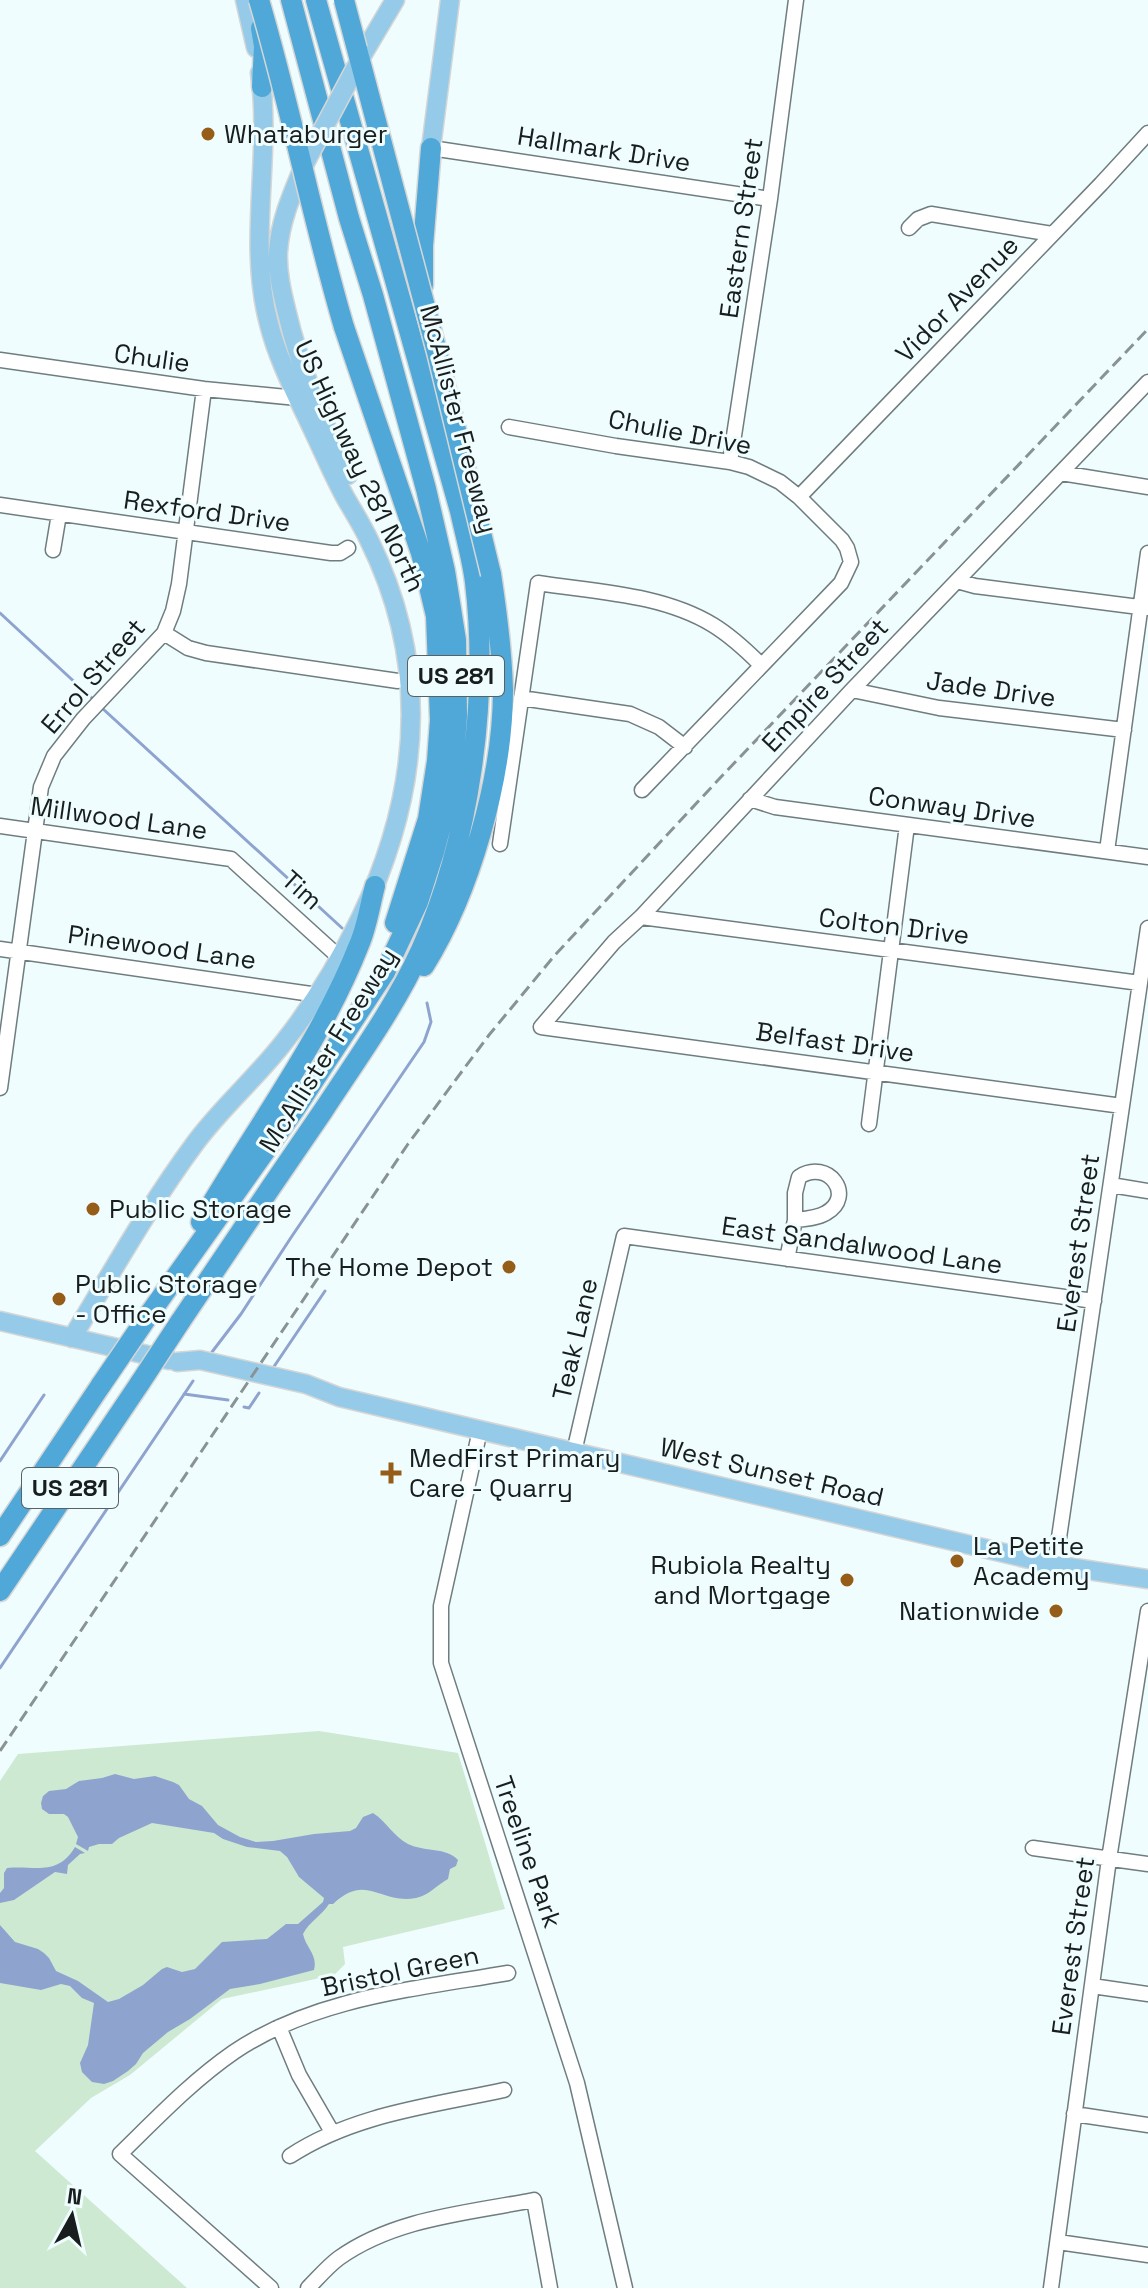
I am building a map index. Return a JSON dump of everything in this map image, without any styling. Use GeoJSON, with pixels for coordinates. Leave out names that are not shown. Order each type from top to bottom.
{"type":"FeatureCollection","features":[{"type":"Feature","properties":{"kind":"highway"},"geometry":{"type":"LineString","coordinates":[[258,0],[264,46],[262,87]]}},
{"type":"Feature","properties":{"kind":"highway"},"geometry":{"type":"LineString","coordinates":[[258,0],[279,67],[324,259],[344,327],[421,553],[436,616],[440,720],[428,819],[400,913],[295,1109]]}},
{"type":"Feature","properties":{"kind":"highway","name":"McAllister Freeway"},"geometry":{"type":"LineString","coordinates":[[0,1536],[148,1316],[295,1109],[385,972],[418,902],[444,814],[457,716],[456,640],[445,571],[419,461],[349,218],[291,0]]}},
{"type":"Feature","properties":{"kind":"highway","name":"McAllister Freeway"},"geometry":{"type":"LineString","coordinates":[[0,1591],[376,1030],[421,950],[456,845],[473,769],[479,663],[475,581],[460,511],[316,0]]}},
{"type":"Feature","properties":{"kind":"highway"},"geometry":{"type":"LineString","coordinates":[[344,0],[437,352],[491,574],[503,693],[498,752],[483,823],[459,895],[439,942],[405,996],[376,1030]]}},
{"type":"Feature","properties":{"kind":"highway"},"geometry":{"type":"LineString","coordinates":[[431,148],[423,273],[425,348],[433,420]]}},
{"type":"Feature","properties":{"kind":"highway"},"geometry":{"type":"LineString","coordinates":[[148,1316],[316,1032],[360,943],[375,886]]}},
{"type":"Feature","properties":{"kind":"main road","name":"US Highway 281 North"},"geometry":{"type":"LineString","coordinates":[[72,1338],[146,1216],[197,1140],[284,1043],[318,995],[375,886],[406,784],[411,681],[396,603],[369,538],[343,493],[297,398],[268,323],[260,273],[264,127],[262,87],[245,0]]}},
{"type":"Feature","properties":{"kind":"main road"},"geometry":{"type":"LineString","coordinates":[[369,538],[354,489],[323,421],[293,337],[280,283],[278,251],[283,219],[305,163],[395,0]]}},
{"type":"Feature","properties":{"kind":"main road"},"geometry":{"type":"LineString","coordinates":[[431,148],[450,0]]}},
{"type":"Feature","properties":{"kind":"main road","name":"West Sunset Road"},"geometry":{"type":"LineString","coordinates":[[0,1321],[177,1362],[200,1360],[306,1384],[339,1397],[1055,1565],[1148,1579]]}},
{"type":"Feature","properties":{"kind":"street","name":"Eastern Street"},"geometry":{"type":"LineString","coordinates":[[730,462],[770,199],[796,0]]}},
{"type":"Feature","properties":{"kind":"street","name":"Vidor Avenue"},"geometry":{"type":"LineString","coordinates":[[799,497],[1148,133]]}},
{"type":"Feature","properties":{"kind":"street","name":"Hallmark Drive"},"geometry":{"type":"LineString","coordinates":[[431,148],[770,199]]}},
{"type":"Feature","properties":{"kind":"street"},"geometry":{"type":"LineString","coordinates":[[909,228],[918,219],[931,214],[1052,234]]}},
{"type":"Feature","properties":{"kind":"street","name":"Chulie"},"geometry":{"type":"LineString","coordinates":[[0,360],[204,389],[297,398]]}},
{"type":"Feature","properties":{"kind":"street","name":"Empire Street"},"geometry":{"type":"LineString","coordinates":[[541,1027],[614,942],[1148,382]]}},
{"type":"Feature","properties":{"kind":"street","name":"Errol Street"},"geometry":{"type":"LineString","coordinates":[[0,1088],[34,831],[45,773],[54,756],[83,719],[164,633],[179,584],[204,389]]}},
{"type":"Feature","properties":{"kind":"street","name":"Chulie Drive"},"geometry":{"type":"LineString","coordinates":[[509,427],[730,462],[765,474],[799,497],[842,540],[851,562],[841,583],[761,665]]}},
{"type":"Feature","properties":{"kind":"street"},"geometry":{"type":"LineString","coordinates":[[1061,473],[1148,487]]}},
{"type":"Feature","properties":{"kind":"street","name":"Rexford Drive"},"geometry":{"type":"LineString","coordinates":[[0,505],[331,553],[340,553],[348,548]]}},
{"type":"Feature","properties":{"kind":"street"},"geometry":{"type":"LineString","coordinates":[[53,550],[59,514]]}},
{"type":"Feature","properties":{"kind":"street"},"geometry":{"type":"LineString","coordinates":[[1107,851],[1144,608],[1148,553]]}},
{"type":"Feature","properties":{"kind":"street"},"geometry":{"type":"LineString","coordinates":[[957,581],[1144,608]]}},
{"type":"Feature","properties":{"kind":"street"},"geometry":{"type":"LineString","coordinates":[[500,844],[538,583],[646,599],[676,607],[714,625],[761,665],[642,790]]}},
{"type":"Feature","properties":{"kind":"street"},"geometry":{"type":"LineString","coordinates":[[164,633],[188,648],[206,653],[398,681]]}},
{"type":"Feature","properties":{"kind":"street","name":"Jade Drive"},"geometry":{"type":"LineString","coordinates":[[852,690],[939,708],[1124,730]]}},
{"type":"Feature","properties":{"kind":"street"},"geometry":{"type":"LineString","coordinates":[[521,698],[630,714],[659,727],[685,747]]}},
{"type":"Feature","properties":{"kind":"street","name":"Conway Drive"},"geometry":{"type":"LineString","coordinates":[[750,799],[775,807],[1148,857]]}},
{"type":"Feature","properties":{"kind":"street"},"geometry":{"type":"LineString","coordinates":[[869,1124],[907,825]]}},
{"type":"Feature","properties":{"kind":"street","name":"Millwood Lane"},"geometry":{"type":"LineString","coordinates":[[0,826],[231,859]]}},
{"type":"Feature","properties":{"kind":"street","name":"Tim"},"geometry":{"type":"LineString","coordinates":[[231,859],[340,958]]}},
{"type":"Feature","properties":{"kind":"street","name":"Colton Drive"},"geometry":{"type":"LineString","coordinates":[[641,917],[1140,983]]}},
{"type":"Feature","properties":{"kind":"street","name":"Everest Street"},"geometry":{"type":"LineString","coordinates":[[1055,1565],[1147,936]]}},
{"type":"Feature","properties":{"kind":"street","name":"Pinewood Lane"},"geometry":{"type":"LineString","coordinates":[[0,949],[318,995]]}},
{"type":"Feature","properties":{"kind":"street","name":"Belfast Drive"},"geometry":{"type":"LineString","coordinates":[[541,1027],[1122,1106]]}},
{"type":"Feature","properties":{"kind":"street"},"geometry":{"type":"LineString","coordinates":[[1111,1185],[1148,1191]]}},
{"type":"Feature","properties":{"kind":"street"},"geometry":{"type":"LineString","coordinates":[[787,1259],[795,1220]]}},
{"type":"Feature","properties":{"kind":"street","name":"East Sandalwood Lane"},"geometry":{"type":"LineString","coordinates":[[624,1236],[1094,1301]]}},
{"type":"Feature","properties":{"kind":"street","name":"Teak Lane"},"geometry":{"type":"LineString","coordinates":[[574,1452],[624,1236]]}},
{"type":"Feature","properties":{"kind":"street","name":"Treeline Park"},"geometry":{"type":"LineString","coordinates":[[480,1430],[441,1606],[441,1663],[577,2083],[625,2288]]}},
{"type":"Feature","properties":{"kind":"street","name":"Everest Street"},"geometry":{"type":"LineString","coordinates":[[1051,2288],[1109,1859],[1148,1611]]}},
{"type":"Feature","properties":{"kind":"street"},"geometry":{"type":"LineString","coordinates":[[1033,1848],[1148,1864]]}},
{"type":"Feature","properties":{"kind":"street","name":"Bristol Green"},"geometry":{"type":"LineString","coordinates":[[271,2288],[120,2154],[195,2081],[235,2051],[279,2027],[372,1997],[508,1973]]}},
{"type":"Feature","properties":{"kind":"street"},"geometry":{"type":"LineString","coordinates":[[1092,1986],[1148,1994]]}},
{"type":"Feature","properties":{"kind":"street"},"geometry":{"type":"LineString","coordinates":[[279,2027],[299,2075],[332,2132]]}},
{"type":"Feature","properties":{"kind":"street"},"geometry":{"type":"LineString","coordinates":[[290,2156],[332,2132],[377,2117],[504,2090]]}},
{"type":"Feature","properties":{"kind":"street"},"geometry":{"type":"LineString","coordinates":[[1074,2114],[1148,2125]]}},
{"type":"Feature","properties":{"kind":"street"},"geometry":{"type":"LineString","coordinates":[[308,2288],[336,2260],[381,2234],[403,2226],[534,2200],[550,2288]]}},
{"type":"Feature","properties":{"kind":"street"},"geometry":{"type":"LineString","coordinates":[[1058,2242],[1148,2255]]}},
{"type":"Feature","properties":{"kind":"green space"},"geometry":{"type":"Polygon","coordinates":[[[319,1731],[458,1753],[505,1909],[343,1947],[345,1964],[334,1975],[222,1999],[130,2075],[91,2098],[35,2151],[187,2288],[0,2288],[0,1781],[18,1754],[319,1731]]]}},
{"type":"Feature","properties":{"kind":"water"},"geometry":{"type":"Polygon","coordinates":[[[115,1774],[134,1779],[155,1776],[173,1782],[189,1799],[202,1806],[218,1825],[256,1842],[350,1831],[363,1817],[373,1813],[408,1844],[442,1851],[458,1860],[456,1866],[450,1869],[448,1879],[420,1897],[403,1899],[365,1890],[355,1891],[329,1904],[303,1934],[313,1956],[314,1970],[230,1989],[168,2032],[143,2053],[128,2071],[104,2084],[92,2082],[82,2072],[80,2063],[88,2045],[94,2003],[82,1998],[70,1986],[61,1984],[41,1990],[0,1983],[0,1925],[15,1942],[38,1949],[49,1958],[56,1971],[78,1981],[108,2002],[143,1985],[167,1967],[182,1972],[195,1969],[222,1942],[267,1939],[286,1924],[298,1924],[324,1898],[299,1877],[280,1851],[247,1847],[214,1833],[152,1823],[112,1844],[89,1847],[88,1851],[76,1844],[78,1837],[68,1817],[49,1814],[42,1809],[43,1796],[49,1791],[115,1774]]]}},
{"type":"Feature","properties":{"kind":"water"},"geometry":{"type":"Polygon","coordinates":[[[75,1847],[85,1853],[68,1865],[67,1874],[55,1872],[14,1900],[0,1903],[7,1868],[53,1866],[61,1863],[75,1847]]]}},
{"type":"Feature","properties":{"kind":"waterway"},"geometry":{"type":"LineString","coordinates":[[0,613],[94,700]]}},
{"type":"Feature","properties":{"kind":"waterway"},"geometry":{"type":"LineString","coordinates":[[102,708],[342,928]]}},
{"type":"Feature","properties":{"kind":"waterway"},"geometry":{"type":"LineString","coordinates":[[212,1352],[241,1314],[424,1042],[431,1022],[427,1003]]}},
{"type":"Feature","properties":{"kind":"waterway"},"geometry":{"type":"LineString","coordinates":[[273,1368],[325,1291]]}},
{"type":"Feature","properties":{"kind":"waterway"},"geometry":{"type":"LineString","coordinates":[[0,1668],[193,1381]]}},
{"type":"Feature","properties":{"kind":"waterway"},"geometry":{"type":"LineString","coordinates":[[244,1407],[249,1408],[259,1393]]}},
{"type":"Feature","properties":{"kind":"waterway"},"geometry":{"type":"LineString","coordinates":[[184,1394],[228,1400]]}},
{"type":"Feature","properties":{"kind":"waterway"},"geometry":{"type":"LineString","coordinates":[[0,1461],[44,1395]]}},
{"type":"Feature","properties":{"kind":"railway"},"geometry":{"type":"LineString","coordinates":[[0,1751],[408,1144],[489,1035],[555,955],[720,778],[1148,329]]}},
{"type":"Feature","properties":{"kind":"place","name":"Whataburger"},"geometry":{"type":"Point","coordinates":[208,134]}},
{"type":"Feature","properties":{"kind":"place","name":"Public Storage"},"geometry":{"type":"Point","coordinates":[93,1209]}},
{"type":"Feature","properties":{"kind":"place","name":"The Home Depot"},"geometry":{"type":"Point","coordinates":[509,1267]}},
{"type":"Feature","properties":{"kind":"place","name":"Public Storage - Office"},"geometry":{"type":"Point","coordinates":[59,1299]}},
{"type":"Feature","properties":{"kind":"place","name":"MedFirst Primary Care - Quarry"},"geometry":{"type":"Point","coordinates":[391,1473]}},
{"type":"Feature","properties":{"kind":"place","name":"La Petite Academy"},"geometry":{"type":"Point","coordinates":[957,1561]}},
{"type":"Feature","properties":{"kind":"place","name":"Rubiola Realty and Mortgage"},"geometry":{"type":"Point","coordinates":[847,1580]}},
{"type":"Feature","properties":{"kind":"place","name":"Nationwide"},"geometry":{"type":"Point","coordinates":[1056,1611]}}]}
